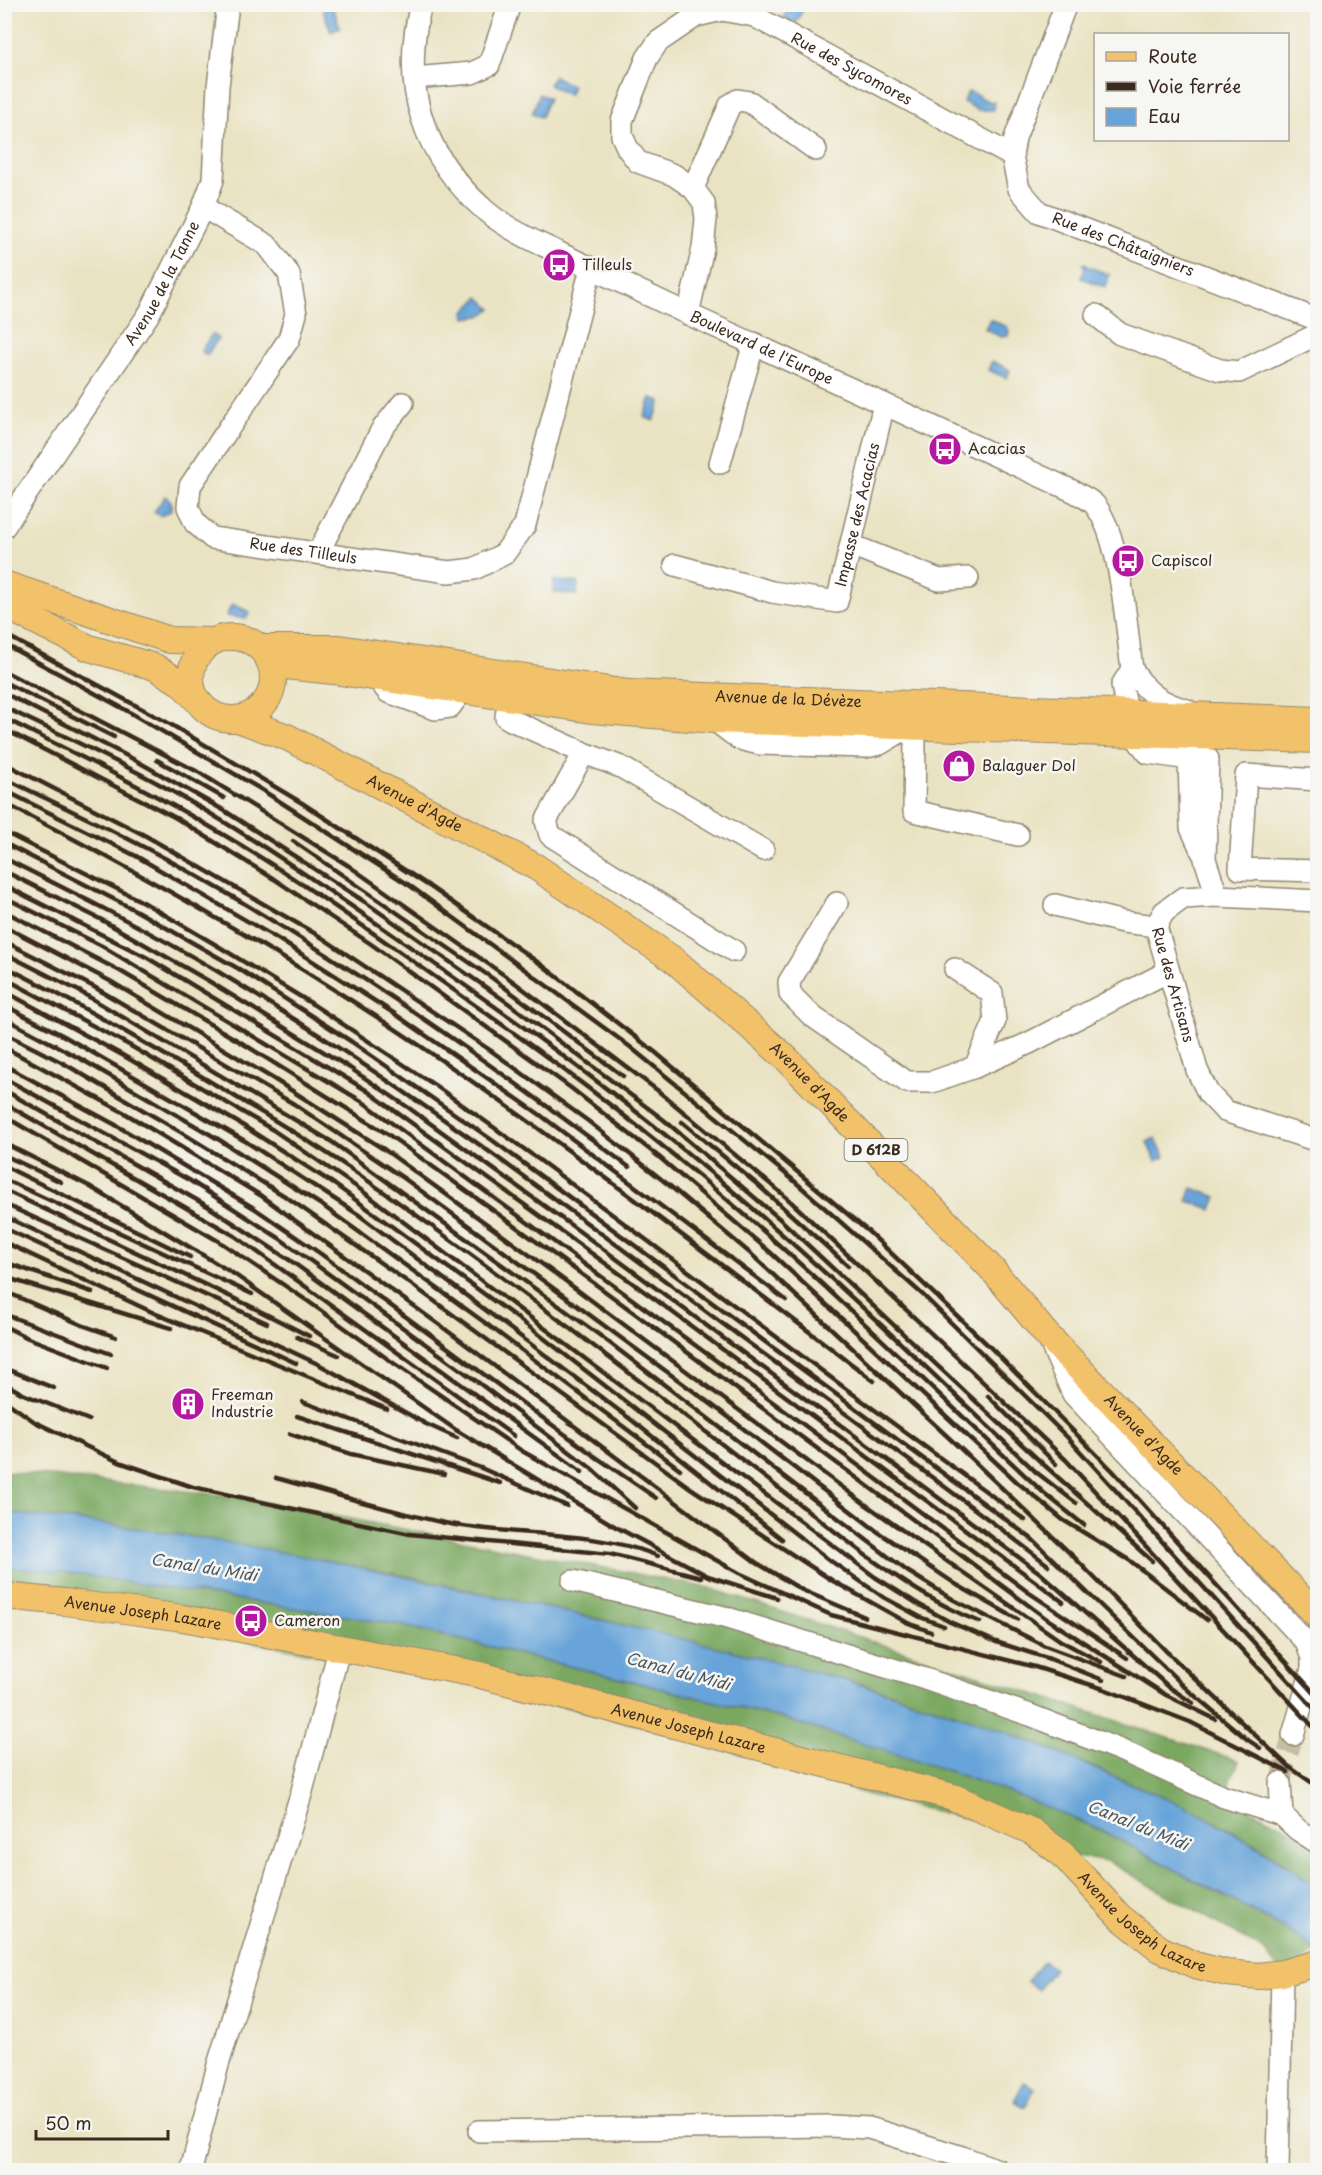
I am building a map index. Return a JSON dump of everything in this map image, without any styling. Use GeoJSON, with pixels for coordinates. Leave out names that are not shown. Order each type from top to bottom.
{"type":"FeatureCollection","features":[{"type":"Feature","properties":{"kind":"main road"},"geometry":{"type":"LineString","coordinates":[[6,588],[170,640],[214,640],[238,636],[251,640],[267,658],[274,679],[268,699],[260,709],[238,719],[215,715],[205,709],[181,683],[155,667],[89,648],[6,588]]}},
{"type":"Feature","properties":{"kind":"main road"},"geometry":{"type":"LineString","coordinates":[[197,700],[192,687],[193,667],[202,649],[214,640]]}},
{"type":"Feature","properties":{"kind":"main road","name":"Avenue de la Dévèze"},"geometry":{"type":"LineString","coordinates":[[267,658],[339,648],[628,693],[1022,710],[1134,719],[1272,738],[1317,740]]}},
{"type":"Feature","properties":{"kind":"main road","name":"Avenue de la Dévèze"},"geometry":{"type":"LineString","coordinates":[[267,658],[286,666],[509,699],[592,710],[714,720],[998,729],[1207,715],[1317,720]]}},
{"type":"Feature","properties":{"kind":"main road"},"geometry":{"type":"LineString","coordinates":[[268,699],[288,737]]}},
{"type":"Feature","properties":{"kind":"main road","name":"Avenue d'Agde"},"geometry":{"type":"LineString","coordinates":[[238,719],[288,737],[536,867],[674,960],[786,1058],[991,1268],[1046,1334],[1317,1616]]}},
{"type":"Feature","properties":{"kind":"main road","name":"Avenue Joseph Lazare"},"geometry":{"type":"LineString","coordinates":[[4,1596],[183,1618],[340,1646],[476,1674],[953,1797],[1034,1832],[1062,1854],[1120,1917],[1160,1949],[1195,1965],[1227,1973],[1259,1976],[1301,1968]]}},
{"type":"Feature","properties":{"kind":"street","name":"Avenue de la Tanne"},"geometry":{"type":"LineString","coordinates":[[4,526],[149,314],[203,207],[213,180],[219,86],[228,4]]}},
{"type":"Feature","properties":{"kind":"street","name":"Boulevard de l'Europe"},"geometry":{"type":"LineString","coordinates":[[422,4],[414,33],[414,78],[418,107],[429,139],[452,176],[488,212],[529,238],[591,268],[1093,502],[1103,516],[1113,540],[1132,680],[1134,719]]}},
{"type":"Feature","properties":{"kind":"street"},"geometry":{"type":"LineString","coordinates":[[414,78],[472,73],[489,65],[510,4]]}},
{"type":"Feature","properties":{"kind":"street","name":"Rue des Châtaigniers"},"geometry":{"type":"LineString","coordinates":[[1066,4],[1015,138],[1012,156],[1019,189],[1039,212],[1317,320]]}},
{"type":"Feature","properties":{"kind":"street","name":"Rue des Sycomores"},"geometry":{"type":"LineString","coordinates":[[693,188],[674,175],[638,162],[622,136],[622,121],[647,58],[658,42],[696,16],[722,7],[754,16],[1012,156]]}},
{"type":"Feature","properties":{"kind":"street"},"geometry":{"type":"LineString","coordinates":[[688,314],[703,248],[706,219],[704,203],[693,188],[730,105],[738,100],[750,102],[816,150]]}},
{"type":"Feature","properties":{"kind":"street","name":"Rue des Tilleuls"},"geometry":{"type":"LineString","coordinates":[[203,207],[267,245],[289,274],[296,314],[289,339],[190,486],[188,507],[195,523],[212,538],[449,572],[474,569],[504,554],[525,525],[591,268]]}},
{"type":"Feature","properties":{"kind":"street"},"geometry":{"type":"LineString","coordinates":[[1096,315],[1120,334],[1220,370],[1239,372],[1317,334]]}},
{"type":"Feature","properties":{"kind":"street"},"geometry":{"type":"LineString","coordinates":[[720,463],[754,343]]}},
{"type":"Feature","properties":{"kind":"street"},"geometry":{"type":"LineString","coordinates":[[318,553],[382,429],[403,403]]}},
{"type":"Feature","properties":{"kind":"street","name":"Impasse des Acacias"},"geometry":{"type":"LineString","coordinates":[[675,565],[772,592],[837,602],[884,404]]}},
{"type":"Feature","properties":{"kind":"street"},"geometry":{"type":"LineString","coordinates":[[851,545],[939,580],[969,578]]}},
{"type":"Feature","properties":{"kind":"street"},"geometry":{"type":"LineString","coordinates":[[1022,710],[1098,702],[1132,680],[1166,704],[1207,715]]}},
{"type":"Feature","properties":{"kind":"street"},"geometry":{"type":"LineString","coordinates":[[509,699],[506,717],[584,753],[621,767],[763,850]]}},
{"type":"Feature","properties":{"kind":"street"},"geometry":{"type":"LineString","coordinates":[[1134,719],[1148,753],[1189,759],[1191,828],[1205,859],[1217,896]]}},
{"type":"Feature","properties":{"kind":"street"},"geometry":{"type":"LineString","coordinates":[[910,726],[915,742],[914,811],[1018,835]]}},
{"type":"Feature","properties":{"kind":"street"},"geometry":{"type":"LineString","coordinates":[[584,753],[546,821],[550,835],[734,951]]}},
{"type":"Feature","properties":{"kind":"street"},"geometry":{"type":"LineString","coordinates":[[1317,780],[1246,775],[1240,869],[1317,872]]}},
{"type":"Feature","properties":{"kind":"street","name":"Rue des Artisans"},"geometry":{"type":"LineString","coordinates":[[1317,901],[1217,896],[1183,898],[1164,912],[1156,926],[1167,972],[1197,1070],[1208,1093],[1226,1111],[1317,1141]]}},
{"type":"Feature","properties":{"kind":"street"},"geometry":{"type":"LineString","coordinates":[[837,903],[789,982],[790,994],[812,1016],[907,1082],[932,1082],[975,1067],[1029,1043],[1167,972]]}},
{"type":"Feature","properties":{"kind":"street"},"geometry":{"type":"LineString","coordinates":[[1055,905],[1123,922],[1156,926]]}},
{"type":"Feature","properties":{"kind":"street"},"geometry":{"type":"LineString","coordinates":[[955,969],[992,993],[995,1021],[975,1067]]}},
{"type":"Feature","properties":{"kind":"street"},"geometry":{"type":"LineString","coordinates":[[1046,1334],[1073,1394],[1306,1642],[1312,1658],[1312,1669],[1293,1735]]}},
{"type":"Feature","properties":{"kind":"street"},"geometry":{"type":"LineString","coordinates":[[573,1581],[724,1617],[925,1679],[1030,1715],[1120,1750],[1224,1797],[1282,1815],[1317,1843]]}},
{"type":"Feature","properties":{"kind":"street"},"geometry":{"type":"LineString","coordinates":[[191,2170],[218,2065],[302,1791],[340,1646]]}},
{"type":"Feature","properties":{"kind":"street"},"geometry":{"type":"LineString","coordinates":[[1280,1783],[1282,1815]]}},
{"type":"Feature","properties":{"kind":"street"},"geometry":{"type":"LineString","coordinates":[[1278,2170],[1301,1968]]}},
{"type":"Feature","properties":{"kind":"street"},"geometry":{"type":"LineString","coordinates":[[479,2131],[831,2126],[869,2128],[998,2170]]}},
{"type":"Feature","properties":{"kind":"green space"},"geometry":{"type":"Polygon","coordinates":[[[4,1471],[231,1496],[709,1588],[1239,1761],[1224,1797],[1317,1843],[1317,1888],[1282,1861],[1231,1830],[1170,1800],[1036,1743],[962,1716],[862,1684],[615,1623],[407,1576],[175,1534],[5,1513],[4,1471]]]}},
{"type":"Feature","properties":{"kind":"green space"},"geometry":{"type":"Polygon","coordinates":[[[4,1567],[62,1572],[396,1624],[778,1717],[949,1771],[1024,1798],[1101,1830],[1289,1931],[1317,1951],[1282,1973],[1263,1949],[1109,1862],[1062,1854],[1011,1829],[869,1795],[703,1741],[471,1683],[5,1596],[4,1567]]]}},
{"type":"Feature","properties":{"kind":"water"},"geometry":{"type":"Polygon","coordinates":[[[790,5],[804,8],[795,24],[783,18],[790,5]]]}},
{"type":"Feature","properties":{"kind":"water"},"geometry":{"type":"Polygon","coordinates":[[[325,8],[334,10],[340,28],[331,32],[323,11],[325,8]]]}},
{"type":"Feature","properties":{"kind":"water"},"geometry":{"type":"Polygon","coordinates":[[[554,76],[573,86],[569,95],[549,85],[554,76]]]}},
{"type":"Feature","properties":{"kind":"water"},"geometry":{"type":"Polygon","coordinates":[[[968,92],[994,102],[994,110],[978,110],[963,102],[968,92]]]}},
{"type":"Feature","properties":{"kind":"water"},"geometry":{"type":"Polygon","coordinates":[[[539,94],[549,98],[541,117],[532,114],[539,94]]]}},
{"type":"Feature","properties":{"kind":"water"},"geometry":{"type":"Polygon","coordinates":[[[1086,263],[1087,266],[1110,275],[1105,287],[1081,278],[1085,269],[1083,264],[1086,263]]]}},
{"type":"Feature","properties":{"kind":"water"},"geometry":{"type":"Polygon","coordinates":[[[479,297],[492,309],[480,316],[466,318],[464,313],[479,297]]]}},
{"type":"Feature","properties":{"kind":"water"},"geometry":{"type":"Polygon","coordinates":[[[990,319],[1007,327],[1008,336],[1001,337],[985,329],[990,319]]]}},
{"type":"Feature","properties":{"kind":"water"},"geometry":{"type":"Polygon","coordinates":[[[212,334],[218,339],[207,355],[201,351],[212,334]]]}},
{"type":"Feature","properties":{"kind":"water"},"geometry":{"type":"Polygon","coordinates":[[[992,361],[1010,370],[1007,378],[988,370],[992,361]]]}},
{"type":"Feature","properties":{"kind":"water"},"geometry":{"type":"Polygon","coordinates":[[[651,398],[661,401],[654,421],[644,417],[651,398]]]}},
{"type":"Feature","properties":{"kind":"water"},"geometry":{"type":"Polygon","coordinates":[[[165,496],[171,501],[171,511],[160,516],[154,512],[165,496]]]}},
{"type":"Feature","properties":{"kind":"water"},"geometry":{"type":"Polygon","coordinates":[[[554,580],[578,583],[577,595],[553,592],[554,580]]]}},
{"type":"Feature","properties":{"kind":"water"},"geometry":{"type":"Polygon","coordinates":[[[232,604],[250,612],[246,619],[226,616],[232,604]]]}},
{"type":"Feature","properties":{"kind":"water"},"geometry":{"type":"Polygon","coordinates":[[[1155,1138],[1165,1157],[1156,1161],[1147,1142],[1155,1138]]]}},
{"type":"Feature","properties":{"kind":"water"},"geometry":{"type":"Polygon","coordinates":[[[1192,1188],[1217,1197],[1212,1209],[1187,1201],[1192,1188]]]}},
{"type":"Feature","properties":{"kind":"water","name":"Canal du Midi"},"geometry":{"type":"Polygon","coordinates":[[[4,1513],[76,1520],[218,1541],[430,1582],[768,1660],[867,1686],[964,1717],[1169,1799],[1246,1839],[1317,1888],[1317,1951],[1289,1931],[1101,1830],[1024,1798],[949,1771],[778,1717],[396,1624],[62,1572],[5,1567],[4,1513]]]}},
{"type":"Feature","properties":{"kind":"water"},"geometry":{"type":"Polygon","coordinates":[[[1043,1961],[1054,1969],[1038,1990],[1027,1982],[1043,1961]]]}},
{"type":"Feature","properties":{"kind":"water"},"geometry":{"type":"Polygon","coordinates":[[[1024,2082],[1035,2088],[1025,2107],[1014,2101],[1024,2082]]]}},
{"type":"Feature","properties":{"kind":"tunnel"},"geometry":{"type":"LineString","coordinates":[[1280,1783],[1293,1735]]}},
{"type":"Feature","properties":{"kind":"railway"},"geometry":{"type":"LineString","coordinates":[[4,634],[170,724],[302,803],[429,886],[542,965],[655,1052],[870,1233],[989,1346],[1113,1471],[1318,1697]]}},
{"type":"Feature","properties":{"kind":"railway"},"geometry":{"type":"LineString","coordinates":[[4,644],[124,709],[262,790],[409,885],[629,1046],[792,1179],[922,1294],[1068,1438],[1318,1713]]}},
{"type":"Feature","properties":{"kind":"railway"},"geometry":{"type":"LineString","coordinates":[[4,671],[200,773],[349,866],[514,982],[657,1090],[786,1197],[1066,1460],[1318,1732]]}},
{"type":"Feature","properties":{"kind":"railway"},"geometry":{"type":"LineString","coordinates":[[4,682],[114,737]]}},
{"type":"Feature","properties":{"kind":"railway"},"geometry":{"type":"LineString","coordinates":[[4,693],[135,760],[225,811],[365,902],[511,1005],[664,1120],[781,1220],[1043,1464],[1152,1561]]}},
{"type":"Feature","properties":{"kind":"railway"},"geometry":{"type":"LineString","coordinates":[[4,707],[142,775],[224,822],[346,902],[554,1049],[662,1132],[741,1198],[869,1314],[1036,1472],[1076,1503]]}},
{"type":"Feature","properties":{"kind":"railway"},"geometry":{"type":"LineString","coordinates":[[4,718],[170,804],[273,865],[391,946],[583,1084],[729,1201],[866,1324],[1044,1493],[1084,1525]]}},
{"type":"Feature","properties":{"kind":"railway"},"geometry":{"type":"LineString","coordinates":[[4,729],[176,818],[274,879],[371,944],[571,1088],[659,1157],[770,1252],[1017,1482],[1063,1520],[1129,1560],[1207,1620]]}},
{"type":"Feature","properties":{"kind":"railway"},"geometry":{"type":"LineString","coordinates":[[157,760],[224,798]]}},
{"type":"Feature","properties":{"kind":"railway"},"geometry":{"type":"LineString","coordinates":[[4,763],[146,836],[321,937],[490,1050],[588,1121],[751,1254],[961,1449],[1076,1559],[1167,1652],[1288,1766],[1318,1787]]}},
{"type":"Feature","properties":{"kind":"railway"},"geometry":{"type":"LineString","coordinates":[[4,778],[158,854],[296,935],[465,1048],[629,1167]]}},
{"type":"Feature","properties":{"kind":"railway"},"geometry":{"type":"LineString","coordinates":[[4,790],[136,856],[278,939],[395,1014],[539,1114],[786,1300]]}},
{"type":"Feature","properties":{"kind":"railway"},"geometry":{"type":"LineString","coordinates":[[4,803],[140,875],[360,1006],[556,1141],[874,1381]]}},
{"type":"Feature","properties":{"kind":"railway"},"geometry":{"type":"LineString","coordinates":[[4,832],[143,902],[218,946],[314,1005],[436,1086],[1025,1520]]}},
{"type":"Feature","properties":{"kind":"railway"},"geometry":{"type":"LineString","coordinates":[[293,841],[492,978],[623,1076]]}},
{"type":"Feature","properties":{"kind":"railway"},"geometry":{"type":"LineString","coordinates":[[4,843],[135,910],[239,969],[352,1042],[492,1140],[1032,1539],[1189,1691],[1260,1748]]}},
{"type":"Feature","properties":{"kind":"railway"},"geometry":{"type":"LineString","coordinates":[[4,858],[112,913],[217,971],[413,1098],[540,1188],[929,1474],[1048,1565]]}},
{"type":"Feature","properties":{"kind":"railway"},"geometry":{"type":"LineString","coordinates":[[4,871],[100,919],[207,980],[350,1068],[409,1108],[579,1231],[1040,1573],[1169,1687],[1193,1703]]}},
{"type":"Feature","properties":{"kind":"railway"},"geometry":{"type":"LineString","coordinates":[[4,885],[146,957],[366,1090],[656,1300],[1063,1602]]}},
{"type":"Feature","properties":{"kind":"railway"},"geometry":{"type":"LineString","coordinates":[[4,897],[102,946],[363,1102],[1028,1592],[1127,1658]]}},
{"type":"Feature","properties":{"kind":"railway"},"geometry":{"type":"LineString","coordinates":[[4,911],[120,971],[242,1043],[389,1135],[602,1289],[1047,1619],[1166,1695],[1215,1719]]}},
{"type":"Feature","properties":{"kind":"railway"},"geometry":{"type":"LineString","coordinates":[[4,926],[110,981],[272,1078],[385,1150],[865,1504],[1061,1641],[1101,1662]]}},
{"type":"Feature","properties":{"kind":"railway"},"geometry":{"type":"LineString","coordinates":[[4,941],[94,987],[294,1104],[405,1179],[723,1413],[878,1532],[957,1585],[1017,1619]]}},
{"type":"Feature","properties":{"kind":"railway"},"geometry":{"type":"LineString","coordinates":[[4,953],[79,991],[332,1142],[602,1337],[907,1571],[954,1600],[1045,1646],[1126,1676]]}},
{"type":"Feature","properties":{"kind":"railway"},"geometry":{"type":"LineString","coordinates":[[4,966],[149,1045],[341,1162],[552,1315],[864,1554],[934,1600],[980,1622]]}},
{"type":"Feature","properties":{"kind":"railway"},"geometry":{"type":"LineString","coordinates":[[4,978],[129,1045],[273,1130],[361,1190],[875,1577],[950,1622],[996,1642],[1050,1659],[1103,1680]]}},
{"type":"Feature","properties":{"kind":"railway"},"geometry":{"type":"LineString","coordinates":[[4,991],[124,1056],[242,1125],[334,1184],[532,1329],[828,1559],[883,1597],[920,1617],[944,1626]]}},
{"type":"Feature","properties":{"kind":"railway"},"geometry":{"type":"LineString","coordinates":[[4,1005],[64,1036],[245,1141],[359,1215],[629,1418],[782,1539]]}},
{"type":"Feature","properties":{"kind":"railway"},"geometry":{"type":"LineString","coordinates":[[4,1018],[81,1059],[218,1139],[323,1206],[484,1322],[680,1469]]}},
{"type":"Feature","properties":{"kind":"railway"},"geometry":{"type":"LineString","coordinates":[[4,1033],[63,1063],[288,1198],[415,1287],[689,1487],[833,1581],[906,1622],[931,1632]]}},
{"type":"Feature","properties":{"kind":"railway"},"geometry":{"type":"LineString","coordinates":[[4,1047],[123,1112],[260,1195],[441,1326],[757,1563],[802,1590],[865,1617]]}},
{"type":"Feature","properties":{"kind":"railway"},"geometry":{"type":"LineString","coordinates":[[4,1065],[114,1124],[254,1208],[321,1254],[593,1455],[656,1498]]}},
{"type":"Feature","properties":{"kind":"railway"},"geometry":{"type":"LineString","coordinates":[[4,1078],[189,1180],[279,1238],[471,1377],[591,1468],[635,1508]]}},
{"type":"Feature","properties":{"kind":"railway"},"geometry":{"type":"LineString","coordinates":[[4,1090],[209,1207],[291,1261],[582,1472]]}},
{"type":"Feature","properties":{"kind":"railway"},"geometry":{"type":"LineString","coordinates":[[4,1103],[235,1236],[514,1436]]}},
{"type":"Feature","properties":{"kind":"railway"},"geometry":{"type":"LineString","coordinates":[[4,1116],[220,1242],[522,1451],[739,1573],[831,1615],[1035,1667],[1104,1689],[1190,1722],[1288,1772]]}},
{"type":"Feature","properties":{"kind":"railway"},"geometry":{"type":"LineString","coordinates":[[682,1122],[758,1185],[848,1266]]}},
{"type":"Feature","properties":{"kind":"railway"},"geometry":{"type":"LineString","coordinates":[[4,1143],[89,1186],[234,1274],[456,1430],[616,1527],[708,1576],[777,1598]]}},
{"type":"Feature","properties":{"kind":"railway"},"geometry":{"type":"LineString","coordinates":[[4,1155],[61,1182]]}},
{"type":"Feature","properties":{"kind":"railway"},"geometry":{"type":"LineString","coordinates":[[4,1166],[190,1257]]}},
{"type":"Feature","properties":{"kind":"railway"},"geometry":{"type":"LineString","coordinates":[[4,1179],[252,1294]]}},
{"type":"Feature","properties":{"kind":"railway"},"geometry":{"type":"LineString","coordinates":[[4,1190],[309,1336]]}},
{"type":"Feature","properties":{"kind":"railway"},"geometry":{"type":"LineString","coordinates":[[4,1204],[267,1323]]}},
{"type":"Feature","properties":{"kind":"railway"},"geometry":{"type":"LineString","coordinates":[[4,1216],[320,1365],[426,1424],[457,1438]]}},
{"type":"Feature","properties":{"kind":"railway"},"geometry":{"type":"LineString","coordinates":[[4,1228],[296,1363]]}},
{"type":"Feature","properties":{"kind":"railway"},"geometry":{"type":"LineString","coordinates":[[4,1242],[154,1313],[387,1409]]}},
{"type":"Feature","properties":{"kind":"railway"},"geometry":{"type":"LineString","coordinates":[[4,1262],[92,1292]]}},
{"type":"Feature","properties":{"kind":"railway"},"geometry":{"type":"LineString","coordinates":[[4,1277],[171,1328]]}},
{"type":"Feature","properties":{"kind":"railway"},"geometry":{"type":"LineString","coordinates":[[4,1291],[82,1325],[116,1337]]}},
{"type":"Feature","properties":{"kind":"railway"},"geometry":{"type":"LineString","coordinates":[[4,1314],[111,1354]]}},
{"type":"Feature","properties":{"kind":"railway"},"geometry":{"type":"LineString","coordinates":[[4,1326],[28,1338],[107,1368]]}},
{"type":"Feature","properties":{"kind":"railway"},"geometry":{"type":"LineString","coordinates":[[297,1337],[338,1355]]}},
{"type":"Feature","properties":{"kind":"railway"},"geometry":{"type":"LineString","coordinates":[[4,1368],[54,1388]]}},
{"type":"Feature","properties":{"kind":"railway"},"geometry":{"type":"LineString","coordinates":[[4,1383],[23,1394],[89,1420]]}},
{"type":"Feature","properties":{"kind":"railway"},"geometry":{"type":"LineString","coordinates":[[988,1396],[1056,1464]]}},
{"type":"Feature","properties":{"kind":"railway"},"geometry":{"type":"LineString","coordinates":[[4,1400],[35,1422],[119,1462],[193,1487],[410,1534],[610,1554],[701,1577]]}},
{"type":"Feature","properties":{"kind":"railway"},"geometry":{"type":"LineString","coordinates":[[303,1402],[481,1468],[567,1506]]}},
{"type":"Feature","properties":{"kind":"railway"},"geometry":{"type":"LineString","coordinates":[[297,1416],[500,1483]]}},
{"type":"Feature","properties":{"kind":"railway"},"geometry":{"type":"LineString","coordinates":[[290,1434],[351,1454],[444,1474]]}},
{"type":"Feature","properties":{"kind":"railway"},"geometry":{"type":"LineString","coordinates":[[276,1478],[445,1523],[606,1541],[658,1556]]}},
{"type":"Feature","properties":{"kind":"place","name":"Tilleuls"},"geometry":{"type":"Point","coordinates":[559,265]}},
{"type":"Feature","properties":{"kind":"place","name":"Acacias"},"geometry":{"type":"Point","coordinates":[945,449]}},
{"type":"Feature","properties":{"kind":"place","name":"Capiscol"},"geometry":{"type":"Point","coordinates":[1128,561]}},
{"type":"Feature","properties":{"kind":"place","name":"Balaguer Dol"},"geometry":{"type":"Point","coordinates":[959,766]}},
{"type":"Feature","properties":{"kind":"place","name":"Freeman Industrie"},"geometry":{"type":"Point","coordinates":[188,1404]}},
{"type":"Feature","properties":{"kind":"place","name":"Cameron"},"geometry":{"type":"Point","coordinates":[251,1621]}}]}
